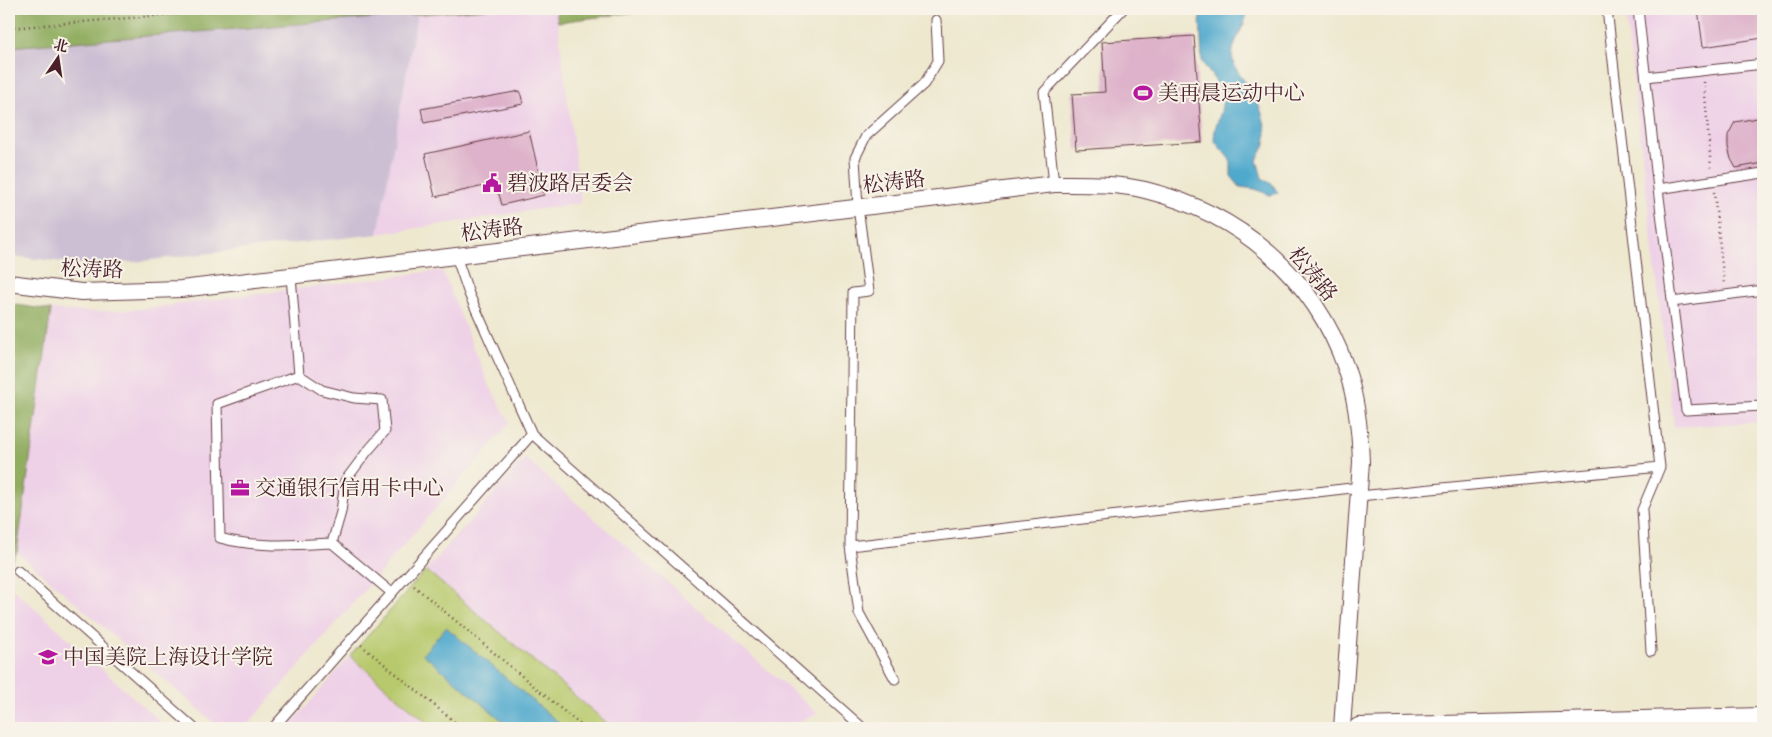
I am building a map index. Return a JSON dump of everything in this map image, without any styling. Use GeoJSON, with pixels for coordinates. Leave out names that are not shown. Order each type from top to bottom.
{"type":"FeatureCollection","features":[{"type":"Feature","properties":{"kind":"street","name":"松涛路"},"geometry":{"type":"LineString","coordinates":[[9,283],[53,290],[110,292],[181,289],[1054,184],[1100,184],[1143,190],[1183,201],[1220,218],[1258,243],[1287,270],[1332,334],[1346,368],[1355,399],[1360,430],[1359,491],[1342,728]]}},
{"type":"Feature","properties":{"kind":"street"},"geometry":{"type":"LineString","coordinates":[[1359,728],[1644,725],[1763,718]]}},
{"type":"Feature","properties":{"kind":"lane"},"geometry":{"type":"LineString","coordinates":[[1054,184],[1044,92],[1123,9]]}},
{"type":"Feature","properties":{"kind":"lane"},"geometry":{"type":"LineString","coordinates":[[1607,9],[1660,467],[1642,510],[1651,650]]}},
{"type":"Feature","properties":{"kind":"lane"},"geometry":{"type":"LineString","coordinates":[[1638,9],[1658,189],[1686,410],[1763,406]]}},
{"type":"Feature","properties":{"kind":"lane"},"geometry":{"type":"LineString","coordinates":[[895,679],[859,613],[850,546],[853,293],[870,291],[858,207],[854,158],[866,136],[924,84],[938,61],[936,20]]}},
{"type":"Feature","properties":{"kind":"lane"},"geometry":{"type":"LineString","coordinates":[[1646,77],[1763,64]]}},
{"type":"Feature","properties":{"kind":"lane"},"geometry":{"type":"LineString","coordinates":[[1658,189],[1763,173]]}},
{"type":"Feature","properties":{"kind":"lane"},"geometry":{"type":"LineString","coordinates":[[456,256],[469,294],[532,434],[863,728]]}},
{"type":"Feature","properties":{"kind":"lane"},"geometry":{"type":"LineString","coordinates":[[291,276],[300,375]]}},
{"type":"Feature","properties":{"kind":"lane"},"geometry":{"type":"LineString","coordinates":[[1672,302],[1763,290]]}},
{"type":"Feature","properties":{"kind":"lane"},"geometry":{"type":"LineString","coordinates":[[300,375],[217,404],[220,538],[238,543],[332,543],[392,593]]}},
{"type":"Feature","properties":{"kind":"lane"},"geometry":{"type":"LineString","coordinates":[[300,375],[322,390],[354,398],[382,400],[385,431],[345,481],[341,512],[332,543]]}},
{"type":"Feature","properties":{"kind":"lane"},"geometry":{"type":"LineString","coordinates":[[273,728],[532,434]]}},
{"type":"Feature","properties":{"kind":"lane"},"geometry":{"type":"LineString","coordinates":[[850,546],[1359,491],[1660,467]]}},
{"type":"Feature","properties":{"kind":"lane"},"geometry":{"type":"LineString","coordinates":[[18,571],[194,728]]}},
{"type":"Feature","properties":{"kind":"path"},"geometry":{"type":"LineString","coordinates":[[9,28],[237,9]]}},
{"type":"Feature","properties":{"kind":"path"},"geometry":{"type":"LineString","coordinates":[[405,578],[584,728]]}},
{"type":"Feature","properties":{"kind":"path"},"geometry":{"type":"LineString","coordinates":[[352,638],[462,728]]}},
{"type":"Feature","properties":{"kind":"shaded area"},"geometry":{"type":"Polygon","coordinates":[[[486,9],[556,9],[581,203],[378,234],[417,14],[486,9]]]}},
{"type":"Feature","properties":{"kind":"shaded area"},"geometry":{"type":"Polygon","coordinates":[[[1625,9],[1763,9],[1763,422],[1674,427],[1625,9]]]}},
{"type":"Feature","properties":{"kind":"shaded area"},"geometry":{"type":"Polygon","coordinates":[[[417,14],[378,234],[133,262],[83,264],[9,256],[9,47],[417,14]]]}},
{"type":"Feature","properties":{"kind":"shaded area","name":"交通银行信用卡中心"},"geometry":{"type":"Polygon","coordinates":[[[442,270],[489,385],[510,423],[245,728],[220,728],[17,552],[51,310],[97,312],[141,309],[442,270]]]}},
{"type":"Feature","properties":{"kind":"shaded area"},"geometry":{"type":"Polygon","coordinates":[[[525,458],[818,714],[782,728],[613,728],[426,570],[525,458]]]}},
{"type":"Feature","properties":{"kind":"shaded area","name":"中国美院上海设计学院"},"geometry":{"type":"Polygon","coordinates":[[[9,585],[167,728],[9,728],[9,585]]]}},
{"type":"Feature","properties":{"kind":"shaded area"},"geometry":{"type":"Polygon","coordinates":[[[350,656],[436,728],[288,728],[350,656]]]}},
{"type":"Feature","properties":{"kind":"green space"},"geometry":{"type":"Polygon","coordinates":[[[9,9],[486,9],[9,47],[9,9]]]}},
{"type":"Feature","properties":{"kind":"green space"},"geometry":{"type":"Polygon","coordinates":[[[556,9],[662,9],[558,22],[556,9]]]}},
{"type":"Feature","properties":{"kind":"green space"},"geometry":{"type":"Polygon","coordinates":[[[9,304],[51,310],[17,552],[9,566],[9,304]]]}},
{"type":"Feature","properties":{"kind":"green space"},"geometry":{"type":"Polygon","coordinates":[[[426,570],[613,728],[433,728],[350,656],[426,570]]]}},
{"type":"Feature","properties":{"kind":"water"},"geometry":{"type":"Polygon","coordinates":[[[1207,9],[1246,9],[1246,16],[1232,54],[1233,61],[1251,90],[1261,111],[1266,138],[1264,147],[1257,160],[1262,178],[1273,185],[1278,193],[1270,195],[1255,189],[1240,187],[1231,176],[1231,161],[1214,140],[1223,99],[1219,86],[1202,62],[1200,15],[1207,9]]]}},
{"type":"Feature","properties":{"kind":"water"},"geometry":{"type":"Polygon","coordinates":[[[446,627],[565,728],[511,728],[423,654],[446,627]]]}},
{"type":"Feature","properties":{"kind":"building"},"geometry":{"type":"Polygon","coordinates":[[[1698,9],[1763,9],[1763,38],[1703,47],[1698,9]]]}},
{"type":"Feature","properties":{"kind":"building","name":"美再晨运动中心"},"geometry":{"type":"Polygon","coordinates":[[[1194,36],[1202,142],[1076,150],[1072,94],[1105,92],[1102,42],[1194,36]]]}},
{"type":"Feature","properties":{"kind":"building"},"geometry":{"type":"Polygon","coordinates":[[[520,91],[523,104],[424,123],[421,109],[520,91]]]}},
{"type":"Feature","properties":{"kind":"building"},"geometry":{"type":"Polygon","coordinates":[[[1763,117],[1763,163],[1736,168],[1728,147],[1728,135],[1735,122],[1763,117]]]}},
{"type":"Feature","properties":{"kind":"building"},"geometry":{"type":"Polygon","coordinates":[[[529,131],[544,195],[502,205],[499,194],[484,186],[435,197],[425,154],[529,131]]]}},
{"type":"Feature","properties":{"kind":"place","name":"美再晨运动中心"},"geometry":{"type":"Point","coordinates":[1143,93]}},
{"type":"Feature","properties":{"kind":"place","name":"碧波路居委会"},"geometry":{"type":"Point","coordinates":[492,183]}},
{"type":"Feature","properties":{"kind":"place","name":"交通银行信用卡中心"},"geometry":{"type":"Point","coordinates":[240,488]}},
{"type":"Feature","properties":{"kind":"place","name":"中国美院上海设计学院"},"geometry":{"type":"Point","coordinates":[48,657]}}]}
